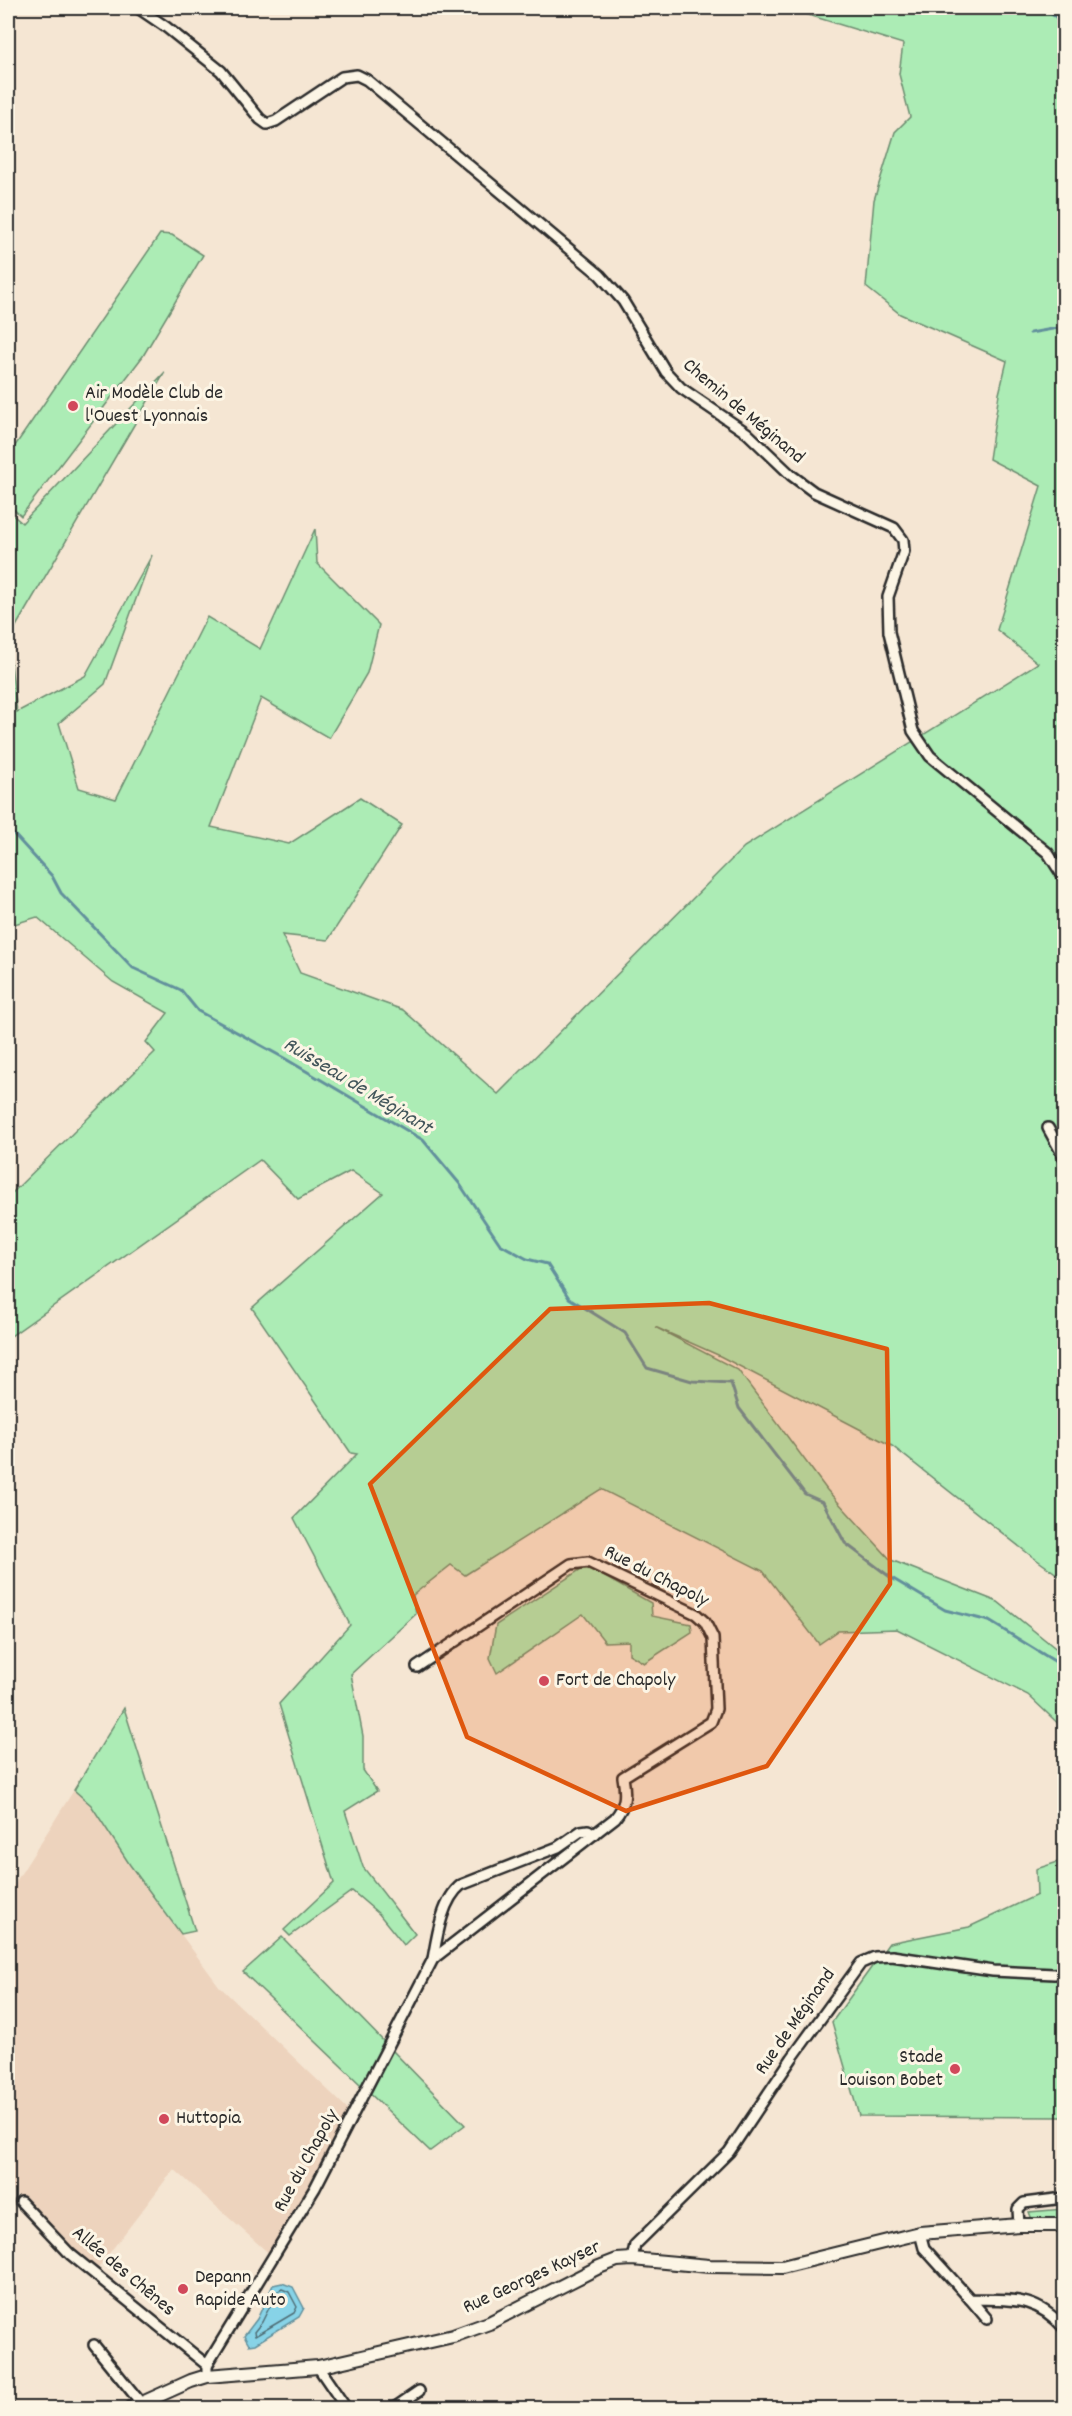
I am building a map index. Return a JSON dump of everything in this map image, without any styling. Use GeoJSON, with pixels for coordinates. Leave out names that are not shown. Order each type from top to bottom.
{"type":"FeatureCollection","features":[{"type":"Feature","properties":{"kind":"street","name":"Chemin de Méginand"},"geometry":{"type":"LineString","coordinates":[[138,8],[221,71],[267,124],[276,121],[342,77],[357,75],[367,80],[600,275],[623,301],[666,372],[681,388],[747,433],[791,475],[814,492],[894,528],[903,540],[904,551],[888,597],[889,632],[914,731],[930,756],[1048,853],[1065,878]]}},
{"type":"Feature","properties":{"kind":"street"},"geometry":{"type":"LineString","coordinates":[[1048,1128],[1065,1156]]}},
{"type":"Feature","properties":{"kind":"street","name":"Rue du Chapoly"},"geometry":{"type":"LineString","coordinates":[[417,1666],[571,1564],[588,1562],[696,1614],[705,1622],[713,1638],[716,1709],[711,1722],[623,1777],[625,1799],[622,1810],[615,1818],[433,1959]]}},
{"type":"Feature","properties":{"kind":"street","name":"Rue du Chapoly"},"geometry":{"type":"LineString","coordinates":[[207,2370],[315,2188],[433,1959],[436,1939],[451,1894],[461,1885],[558,1847],[581,1831],[588,1830],[595,1834]]}},
{"type":"Feature","properties":{"kind":"street","name":"Rue de Méginand"},"geometry":{"type":"LineString","coordinates":[[632,2259],[635,2245],[729,2152],[792,2058],[861,1963],[875,1957],[892,1956],[993,1971],[1054,1974],[1065,1972]]}},
{"type":"Feature","properties":{"kind":"street"},"geometry":{"type":"LineString","coordinates":[[1019,2225],[1018,2210],[1024,2203],[1065,2198]]}},
{"type":"Feature","properties":{"kind":"street","name":"Allée des Chênes"},"geometry":{"type":"LineString","coordinates":[[21,2202],[70,2254],[207,2370]]}},
{"type":"Feature","properties":{"kind":"street","name":"Rue Georges Kayser"},"geometry":{"type":"LineString","coordinates":[[136,2406],[190,2381],[207,2370],[318,2367],[453,2336],[489,2323],[599,2266],[617,2260],[632,2259],[709,2266],[782,2267],[920,2233],[1019,2225],[1065,2225]]}},
{"type":"Feature","properties":{"kind":"street"},"geometry":{"type":"LineString","coordinates":[[920,2233],[924,2248],[987,2319]]}},
{"type":"Feature","properties":{"kind":"street"},"geometry":{"type":"LineString","coordinates":[[970,2299],[1022,2300],[1053,2315],[1065,2328]]}},
{"type":"Feature","properties":{"kind":"street"},"geometry":{"type":"LineString","coordinates":[[94,2345],[136,2406]]}},
{"type":"Feature","properties":{"kind":"street"},"geometry":{"type":"LineString","coordinates":[[318,2367],[346,2409]]}},
{"type":"Feature","properties":{"kind":"street"},"geometry":{"type":"LineString","coordinates":[[394,2409],[419,2391]]}},
{"type":"Feature","properties":{"kind":"highlighted area"},"geometry":{"type":"Polygon","coordinates":[[[709,1303],[887,1349],[890,1584],[767,1766],[626,1811],[467,1737],[370,1484],[550,1309],[709,1303]]]}},
{"type":"Feature","properties":{"kind":"shaded area"},"geometry":{"type":"Polygon","coordinates":[[[74,1790],[91,1805],[130,1865],[219,1986],[353,2114],[273,2257],[174,2169],[94,2273],[21,2202],[8,2180],[8,1894],[74,1790]]]}},
{"type":"Feature","properties":{"kind":"green space"},"geometry":{"type":"Polygon","coordinates":[[[786,8],[1064,8],[1064,1579],[1030,1555],[892,1446],[718,1355],[655,1327],[738,1370],[827,1490],[891,1560],[998,1602],[1064,1655],[1064,1729],[1028,1695],[897,1629],[838,1631],[819,1644],[763,1571],[601,1489],[465,1575],[451,1565],[413,1595],[416,1614],[351,1674],[363,1736],[363,1770],[377,1791],[345,1811],[363,1867],[415,1934],[404,1945],[379,1914],[352,1891],[290,1936],[284,1930],[334,1883],[279,1704],[350,1625],[294,1518],[357,1454],[351,1453],[252,1308],[383,1193],[351,1171],[298,1199],[260,1160],[8,1338],[8,1197],[155,1052],[146,1042],[168,1013],[113,982],[37,917],[8,926],[8,640],[17,712],[85,676],[152,555],[105,684],[59,723],[79,788],[116,799],[207,617],[260,649],[315,529],[317,563],[379,625],[367,673],[329,738],[261,698],[211,827],[289,844],[360,798],[402,825],[328,940],[282,935],[300,973],[403,1010],[498,1094],[744,847],[1038,663],[997,630],[1041,486],[989,459],[999,394],[1007,361],[900,314],[866,287],[874,200],[895,132],[910,117],[899,74],[903,44],[786,8]]]}},
{"type":"Feature","properties":{"kind":"green space","name":"Air Modèle Club de l'Ouest Lyonnais"},"geometry":{"type":"Polygon","coordinates":[[[160,234],[172,235],[203,255],[143,356],[21,516],[8,504],[8,456],[160,234]]]}},
{"type":"Feature","properties":{"kind":"green space"},"geometry":{"type":"Polygon","coordinates":[[[165,372],[8,640],[8,511],[22,523],[165,372]]]}},
{"type":"Feature","properties":{"kind":"green space"},"geometry":{"type":"Polygon","coordinates":[[[581,1569],[591,1569],[651,1603],[652,1616],[691,1624],[692,1632],[644,1663],[629,1654],[629,1641],[605,1642],[583,1614],[497,1673],[490,1658],[496,1625],[581,1569]]]}},
{"type":"Feature","properties":{"kind":"green space"},"geometry":{"type":"Polygon","coordinates":[[[124,1708],[195,1931],[181,1934],[130,1865],[91,1805],[74,1790],[124,1708]]]}},
{"type":"Feature","properties":{"kind":"green space","name":"Stade Louison Bobet"},"geometry":{"type":"Polygon","coordinates":[[[1064,1860],[1064,2117],[859,2116],[832,2022],[889,1943],[969,1927],[1037,1895],[1036,1869],[1064,1860]]]}},
{"type":"Feature","properties":{"kind":"green space"},"geometry":{"type":"Polygon","coordinates":[[[282,1937],[465,2125],[430,2151],[243,1972],[282,1937]]]}},
{"type":"Feature","properties":{"kind":"green space"},"geometry":{"type":"Polygon","coordinates":[[[1064,2209],[1064,2225],[1034,2224],[1029,2212],[1064,2209]]]}},
{"type":"Feature","properties":{"kind":"water"},"geometry":{"type":"Polygon","coordinates":[[[282,2283],[293,2287],[304,2308],[299,2317],[255,2344],[249,2345],[244,2336],[257,2319],[273,2285],[282,2283]]]}},
{"type":"Feature","properties":{"kind":"waterway"},"geometry":{"type":"LineString","coordinates":[[1042,8],[1056,17],[1064,29]]}},
{"type":"Feature","properties":{"kind":"waterway"},"geometry":{"type":"LineString","coordinates":[[1030,333],[1064,327]]}},
{"type":"Feature","properties":{"kind":"waterway","name":"Ruisseau de Méginant"},"geometry":{"type":"LineString","coordinates":[[8,822],[10,830],[52,876],[61,893],[133,968],[181,990],[198,1011],[284,1058],[423,1140],[459,1183],[500,1244],[527,1259],[547,1264],[569,1298],[625,1333],[647,1368],[692,1381],[731,1383],[739,1408],[805,1494],[823,1502],[845,1543],[890,1577],[945,1610],[989,1621],[1064,1667]]}},
{"type":"Feature","properties":{"kind":"place","name":"Air Modèle Club de l'Ouest Lyonnais"},"geometry":{"type":"Point","coordinates":[73,406]}},
{"type":"Feature","properties":{"kind":"place","name":"Fort de Chapoly"},"geometry":{"type":"Point","coordinates":[544,1681]}},
{"type":"Feature","properties":{"kind":"place","name":"Stade Louison Bobet"},"geometry":{"type":"Point","coordinates":[955,2069]}},
{"type":"Feature","properties":{"kind":"place","name":"Huttopia"},"geometry":{"type":"Point","coordinates":[164,2119]}},
{"type":"Feature","properties":{"kind":"place","name":"Depann Rapide Auto"},"geometry":{"type":"Point","coordinates":[183,2289]}}]}
